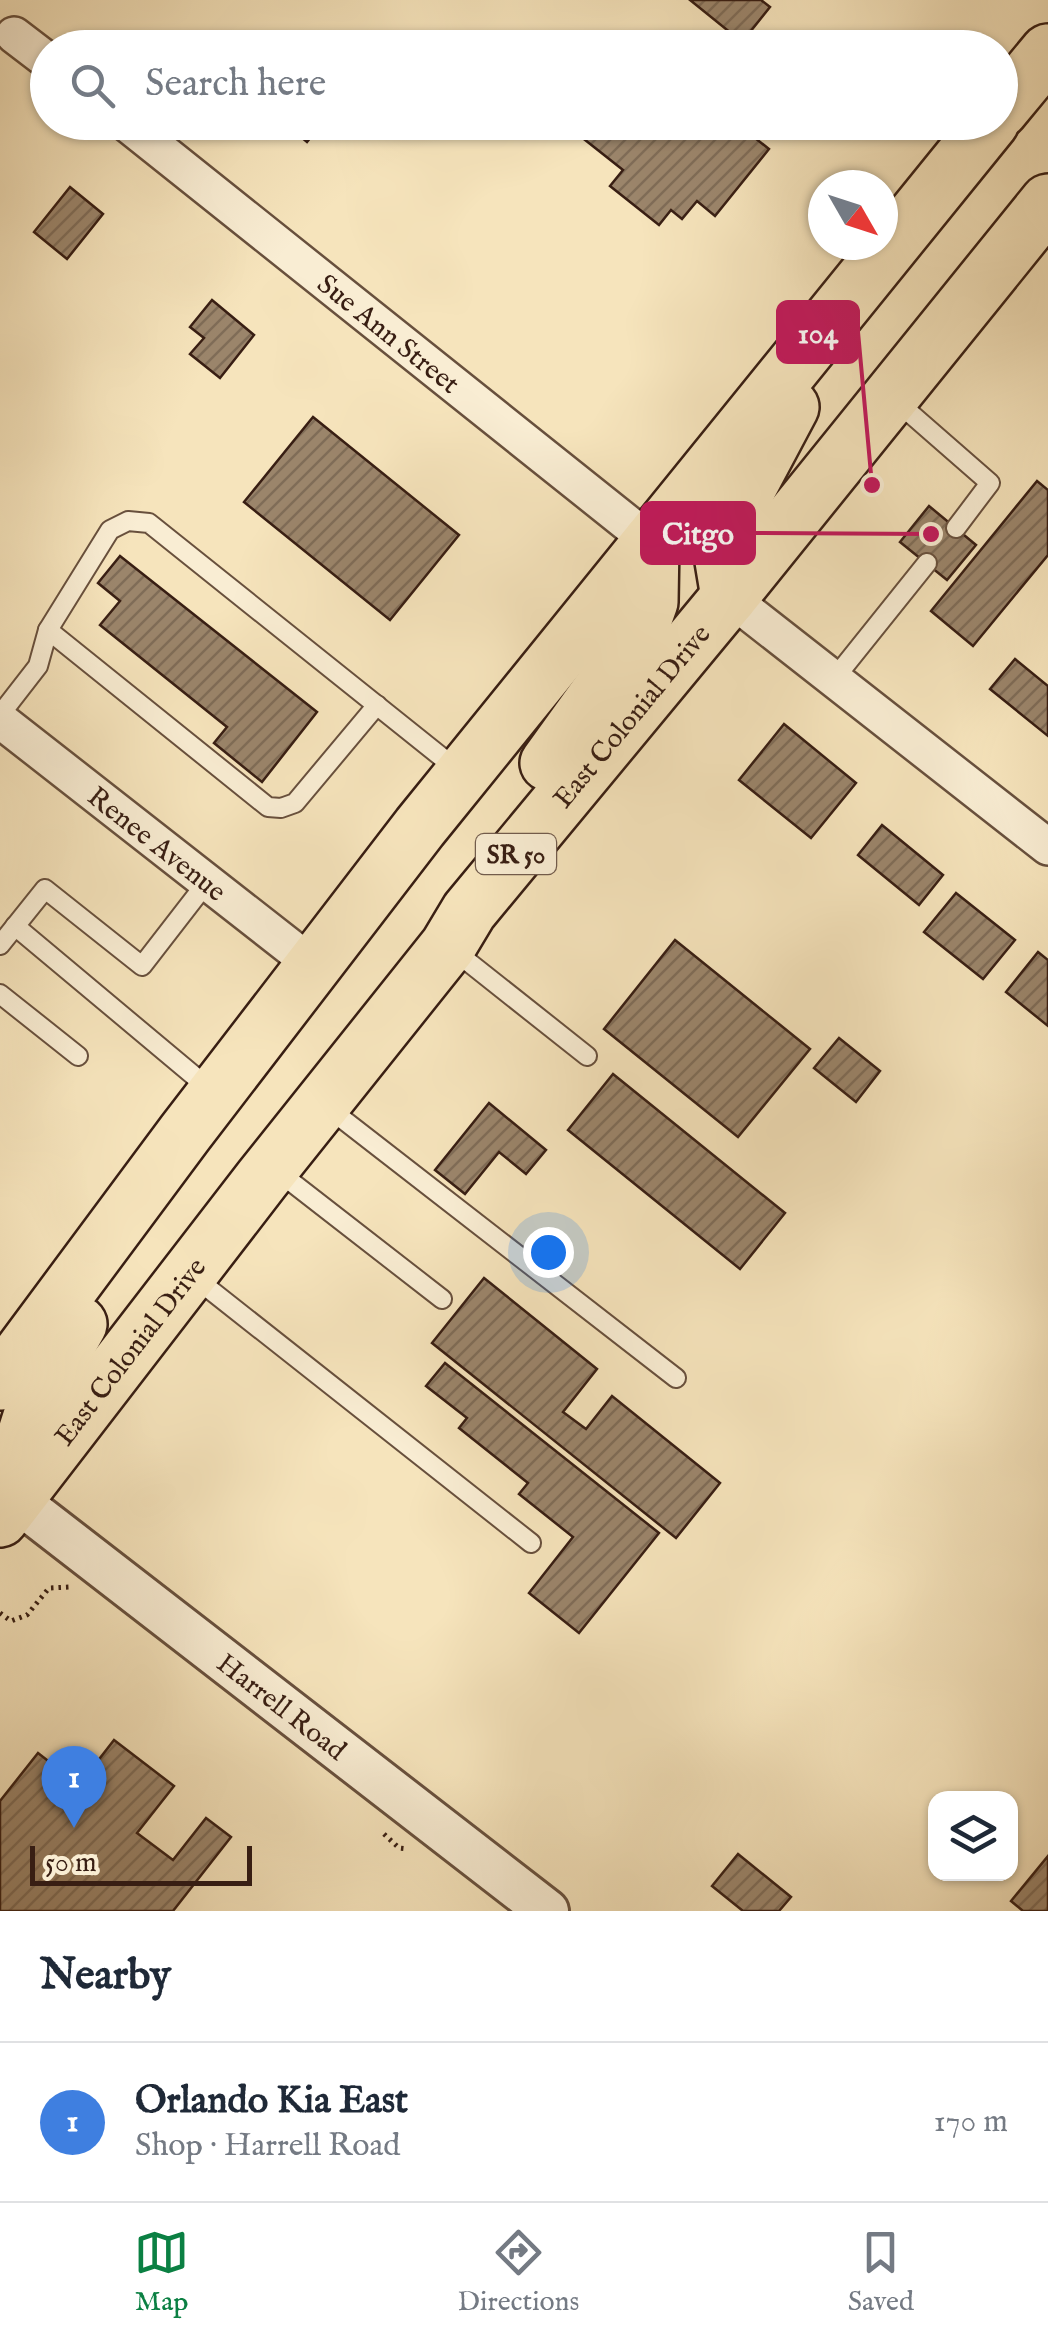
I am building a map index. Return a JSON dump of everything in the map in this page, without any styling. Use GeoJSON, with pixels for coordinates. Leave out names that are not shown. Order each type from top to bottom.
{"type":"FeatureCollection","features":[{"type":"Feature","properties":{"kind":"highway"},"geometry":{"type":"LineString","coordinates":[[1018,88],[1048,52]]}},
{"type":"Feature","properties":{"kind":"highway"},"geometry":{"type":"LineString","coordinates":[[2,1375],[463,774],[976,140]]}},
{"type":"Feature","properties":{"kind":"highway","name":"East Colonial Drive"},"geometry":{"type":"LineString","coordinates":[[8,1509],[458,928],[891,396],[1043,218]]}},
{"type":"Feature","properties":{"kind":"highway"},"geometry":{"type":"LineString","coordinates":[[729,597],[722,549],[748,486],[849,298]]}},
{"type":"Feature","properties":{"kind":"highway"},"geometry":{"type":"LineString","coordinates":[[458,928],[472,868],[636,642],[650,602],[651,542]]}},
{"type":"Feature","properties":{"kind":"highway"},"geometry":{"type":"LineString","coordinates":[[8,1509],[36,1401],[200,1114]]}},
{"type":"Feature","properties":{"kind":"street"},"geometry":{"type":"LineString","coordinates":[[14,35],[30,47]]}},
{"type":"Feature","properties":{"kind":"street","name":"Sue Ann Street"},"geometry":{"type":"LineString","coordinates":[[148,140],[651,542]]}},
{"type":"Feature","properties":{"kind":"street"},"geometry":{"type":"LineString","coordinates":[[729,597],[1048,847]]}},
{"type":"Feature","properties":{"kind":"street","name":"Renee Avenue"},"geometry":{"type":"LineString","coordinates":[[0,717],[313,965]]}},
{"type":"Feature","properties":{"kind":"street","name":"Harrell Road"},"geometry":{"type":"LineString","coordinates":[[8,1509],[547,1911]]}},
{"type":"Feature","properties":{"kind":"lane"},"geometry":{"type":"LineString","coordinates":[[891,396],[990,483],[956,528]]}},
{"type":"Feature","properties":{"kind":"lane"},"geometry":{"type":"LineString","coordinates":[[0,717],[38,666],[48,630],[110,530],[128,521],[149,523],[463,774]]}},
{"type":"Feature","properties":{"kind":"lane"},"geometry":{"type":"LineString","coordinates":[[834,679],[927,563]]}},
{"type":"Feature","properties":{"kind":"lane"},"geometry":{"type":"LineString","coordinates":[[48,630],[268,807],[295,803],[377,705]]}},
{"type":"Feature","properties":{"kind":"lane"},"geometry":{"type":"LineString","coordinates":[[0,945],[45,889],[142,966],[207,882]]}},
{"type":"Feature","properties":{"kind":"lane"},"geometry":{"type":"LineString","coordinates":[[15,926],[200,1114]]}},
{"type":"Feature","properties":{"kind":"lane"},"geometry":{"type":"LineString","coordinates":[[458,928],[587,1056]]}},
{"type":"Feature","properties":{"kind":"lane"},"geometry":{"type":"LineString","coordinates":[[0,994],[78,1056]]}},
{"type":"Feature","properties":{"kind":"lane"},"geometry":{"type":"LineString","coordinates":[[323,1103],[676,1378]]}},
{"type":"Feature","properties":{"kind":"lane"},"geometry":{"type":"LineString","coordinates":[[272,1167],[442,1299]]}},
{"type":"Feature","properties":{"kind":"lane"},"geometry":{"type":"LineString","coordinates":[[190,1274],[531,1544]]}},
{"type":"Feature","properties":{"kind":"building"},"geometry":{"type":"Polygon","coordinates":[[[690,0],[761,0],[770,7],[752,30],[727,30],[690,0]]]}},
{"type":"Feature","properties":{"kind":"building"},"geometry":{"type":"Polygon","coordinates":[[[585,140],[758,140],[769,149],[715,216],[697,201],[682,219],[671,210],[659,225],[610,186],[623,170],[585,140]]]}},
{"type":"Feature","properties":{"kind":"building"},"geometry":{"type":"Polygon","coordinates":[[[70,187],[103,214],[67,259],[34,232],[70,187]]]}},
{"type":"Feature","properties":{"kind":"building"},"geometry":{"type":"Polygon","coordinates":[[[212,300],[254,335],[220,378],[190,354],[204,338],[190,327],[212,300]]]}},
{"type":"Feature","properties":{"kind":"building"},"geometry":{"type":"Polygon","coordinates":[[[313,417],[459,535],[390,620],[244,502],[313,417]]]}},
{"type":"Feature","properties":{"kind":"building"},"geometry":{"type":"Polygon","coordinates":[[[1037,481],[1048,490],[1048,555],[973,646],[931,611],[1037,481]]]}},
{"type":"Feature","properties":{"kind":"building"},"geometry":{"type":"Polygon","coordinates":[[[929,506],[976,545],[947,580],[900,542],[929,506]]]}},
{"type":"Feature","properties":{"kind":"building"},"geometry":{"type":"Polygon","coordinates":[[[120,556],[317,712],[262,782],[214,743],[227,727],[100,625],[120,601],[98,583],[120,556]]]}},
{"type":"Feature","properties":{"kind":"building"},"geometry":{"type":"Polygon","coordinates":[[[1015,659],[1048,686],[1048,736],[990,689],[1015,659]]]}},
{"type":"Feature","properties":{"kind":"building"},"geometry":{"type":"Polygon","coordinates":[[[784,724],[856,783],[811,838],[739,780],[784,724]]]}},
{"type":"Feature","properties":{"kind":"building"},"geometry":{"type":"Polygon","coordinates":[[[882,825],[943,875],[919,905],[858,855],[882,825]]]}},
{"type":"Feature","properties":{"kind":"building"},"geometry":{"type":"Polygon","coordinates":[[[956,893],[1015,940],[983,979],[924,932],[956,893]]]}},
{"type":"Feature","properties":{"kind":"building"},"geometry":{"type":"Polygon","coordinates":[[[675,940],[810,1049],[738,1137],[604,1029],[675,940]]]}},
{"type":"Feature","properties":{"kind":"building"},"geometry":{"type":"Polygon","coordinates":[[[1038,952],[1048,960],[1048,1026],[1006,992],[1038,952]]]}},
{"type":"Feature","properties":{"kind":"building"},"geometry":{"type":"Polygon","coordinates":[[[839,1038],[880,1071],[856,1102],[814,1068],[839,1038]]]}},
{"type":"Feature","properties":{"kind":"building"},"geometry":{"type":"Polygon","coordinates":[[[613,1074],[785,1213],[740,1269],[568,1130],[613,1074]]]}},
{"type":"Feature","properties":{"kind":"building"},"geometry":{"type":"Polygon","coordinates":[[[489,1103],[546,1150],[526,1174],[499,1152],[465,1194],[435,1170],[489,1103]]]}},
{"type":"Feature","properties":{"kind":"building"},"geometry":{"type":"Polygon","coordinates":[[[484,1278],[597,1369],[563,1412],[586,1429],[612,1396],[720,1483],[676,1538],[432,1343],[484,1278]]]}},
{"type":"Feature","properties":{"kind":"building"},"geometry":{"type":"Polygon","coordinates":[[[445,1363],[659,1533],[579,1633],[529,1593],[573,1537],[519,1494],[528,1483],[459,1428],[467,1418],[426,1386],[445,1363]]]}},
{"type":"Feature","properties":{"kind":"building"},"geometry":{"type":"Polygon","coordinates":[[[114,1740],[174,1786],[137,1833],[173,1860],[206,1818],[231,1837],[173,1911],[0,1911],[0,1801],[38,1753],[79,1785],[114,1740]]]}},
{"type":"Feature","properties":{"kind":"building"},"geometry":{"type":"Polygon","coordinates":[[[738,1854],[791,1897],[779,1911],[743,1911],[712,1886],[738,1854]]]}},
{"type":"Feature","properties":{"kind":"building"},"geometry":{"type":"Polygon","coordinates":[[[1048,1856],[1048,1911],[1023,1911],[1011,1901],[1048,1856]]]}},
{"type":"Feature","properties":{"kind":"place","name":"104"},"geometry":{"type":"Point","coordinates":[872,485]}},
{"type":"Feature","properties":{"kind":"place","name":"Citgo"},"geometry":{"type":"Point","coordinates":[931,534]}},
{"type":"Feature","properties":{"kind":"place","name":"Orlando Kia East"},"geometry":{"type":"Point","coordinates":[74,1828]}}]}
